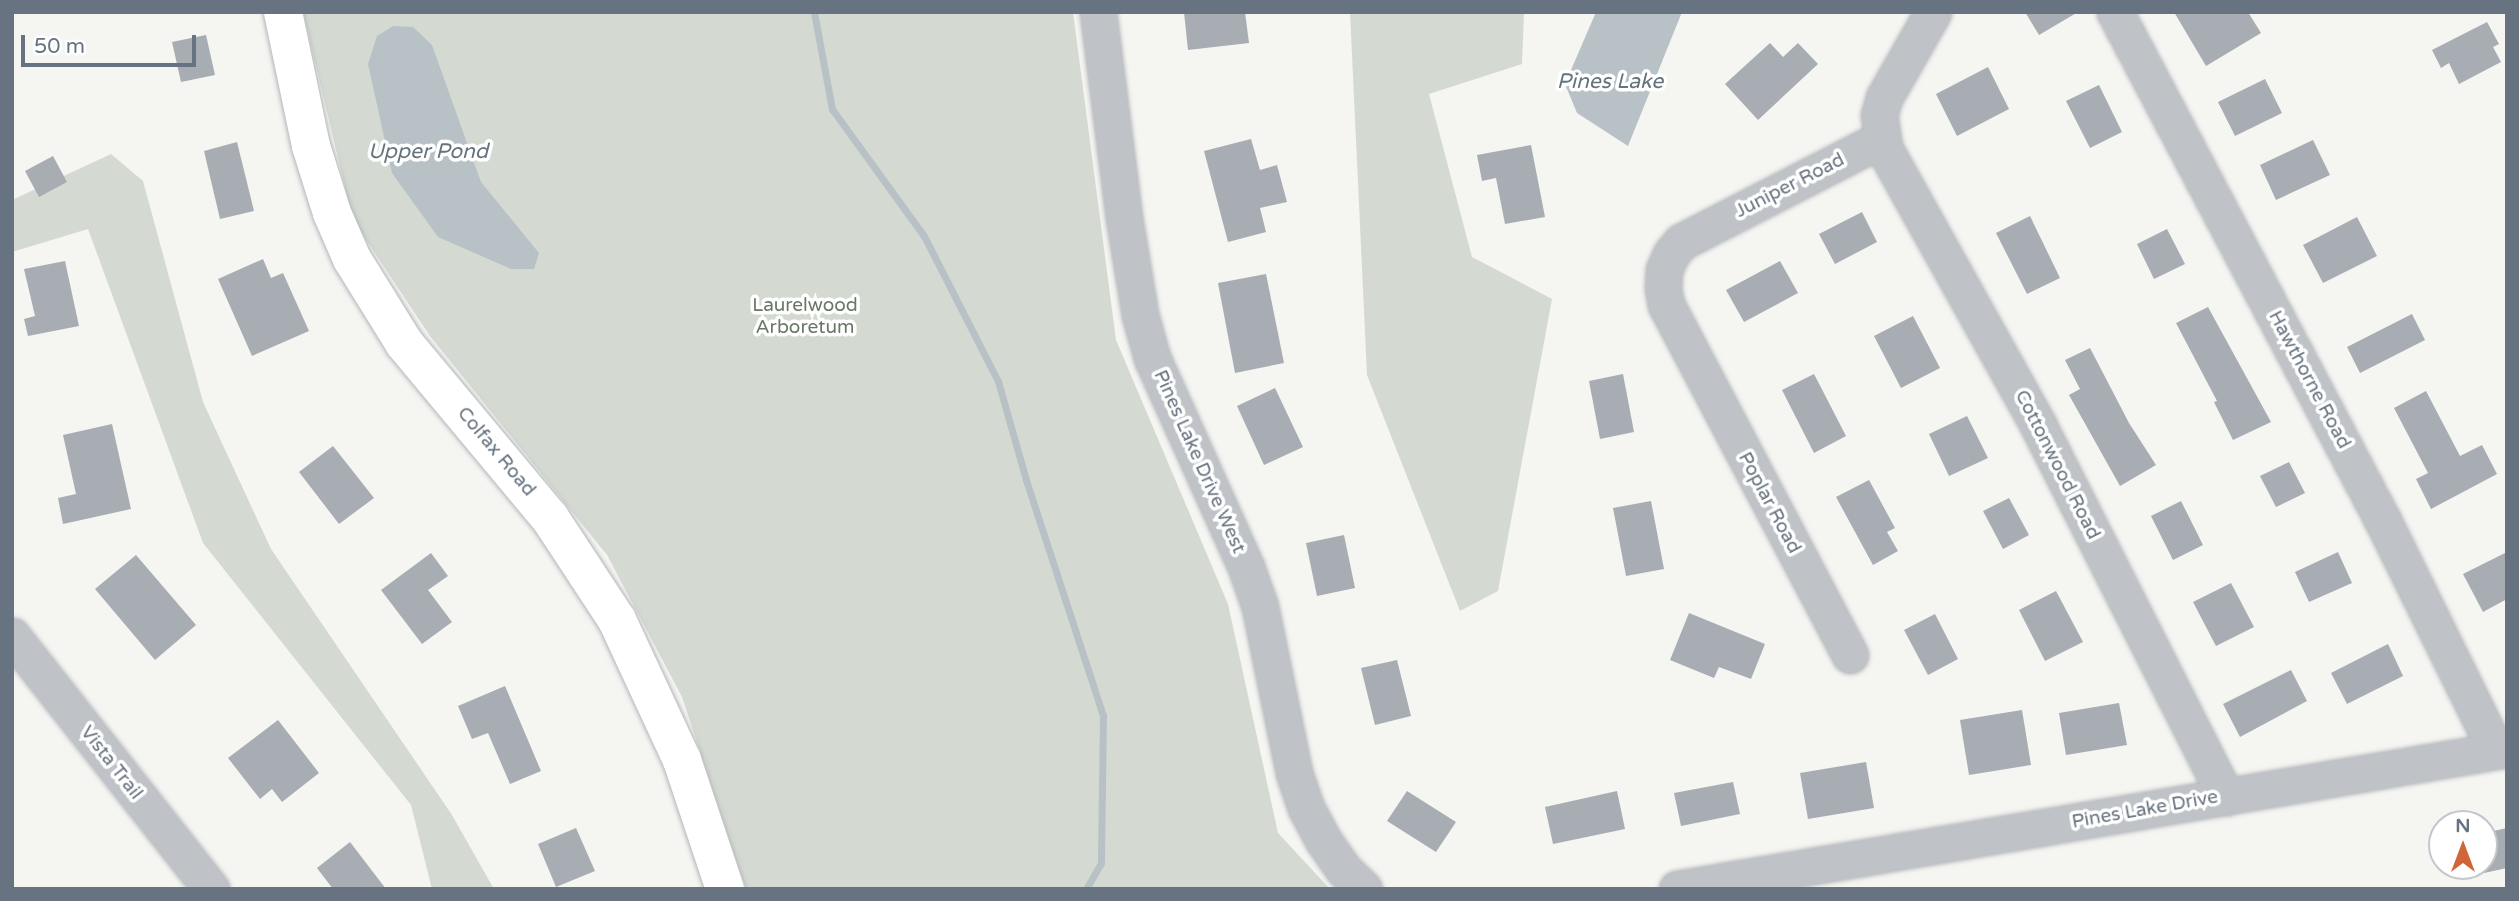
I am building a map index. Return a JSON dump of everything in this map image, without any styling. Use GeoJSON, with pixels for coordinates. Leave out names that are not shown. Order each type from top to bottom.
{"type":"FeatureCollection","features":[{"type":"Feature","properties":{"kind":"main road","name":"Colfax Road"},"geometry":{"type":"LineString","coordinates":[[283,12],[312,146],[332,213],[352,259],[404,343],[550,518],[617,620],[682,760],[725,889]]}},
{"type":"Feature","properties":{"kind":"street","name":"Pines Lake Drive West"},"geometry":{"type":"LineString","coordinates":[[1098,12],[1124,218],[1140,315],[1152,358],[1246,567],[1260,607],[1294,773],[1307,808],[1323,840],[1343,869],[1364,889]]}},
{"type":"Feature","properties":{"kind":"street"},"geometry":{"type":"LineString","coordinates":[[1881,139],[1879,115],[1884,98],[1933,12]]}},
{"type":"Feature","properties":{"kind":"street","name":"Hawthorne Road"},"geometry":{"type":"LineString","coordinates":[[2115,12],[2501,750]]}},
{"type":"Feature","properties":{"kind":"street","name":"Juniper Road"},"geometry":{"type":"LineString","coordinates":[[1690,351],[1666,305],[1663,288],[1664,270],[1671,254],[1681,242],[1881,139]]}},
{"type":"Feature","properties":{"kind":"street","name":"Cottonwood Road"},"geometry":{"type":"LineString","coordinates":[[1881,139],[2038,425],[2226,797]]}},
{"type":"Feature","properties":{"kind":"street","name":"Poplar Road"},"geometry":{"type":"LineString","coordinates":[[1690,351],[1850,655]]}},
{"type":"Feature","properties":{"kind":"street","name":"Vista Trail"},"geometry":{"type":"LineString","coordinates":[[13,637],[211,889]]}},
{"type":"Feature","properties":{"kind":"street","name":"Pines Lake Drive"},"geometry":{"type":"LineString","coordinates":[[1677,889],[2501,750]]}},
{"type":"Feature","properties":{"kind":"green space","name":"Laurelwood Arboretum"},"geometry":{"type":"Polygon","coordinates":[[[303,12],[1073,12],[1116,340],[1228,604],[1278,833],[1330,889],[746,889],[682,697],[607,555],[430,336],[353,220],[303,12]]]}},
{"type":"Feature","properties":{"kind":"green space"},"geometry":{"type":"Polygon","coordinates":[[[1350,12],[1524,12],[1522,64],[1429,94],[1472,257],[1552,299],[1498,591],[1460,611],[1367,375],[1350,12]]]}},
{"type":"Feature","properties":{"kind":"green space"},"geometry":{"type":"Polygon","coordinates":[[[111,154],[143,181],[203,402],[271,549],[452,815],[494,889],[432,889],[411,805],[203,543],[88,229],[12,252],[12,200],[111,154]]]}},
{"type":"Feature","properties":{"kind":"water","name":"Pines Lake"},"geometry":{"type":"Polygon","coordinates":[[[1596,12],[1682,12],[1628,146],[1577,113],[1565,84],[1596,12]]]}},
{"type":"Feature","properties":{"kind":"water","name":"Upper Pond"},"geometry":{"type":"Polygon","coordinates":[[[393,26],[413,27],[432,45],[481,182],[539,253],[534,269],[511,269],[438,237],[392,173],[368,64],[377,36],[393,26]]]}},
{"type":"Feature","properties":{"kind":"building"},"geometry":{"type":"Polygon","coordinates":[[[1184,12],[1245,12],[1249,43],[1188,50],[1184,12]]]}},
{"type":"Feature","properties":{"kind":"building"},"geometry":{"type":"Polygon","coordinates":[[[2025,12],[2078,12],[2039,35],[2025,12]]]}},
{"type":"Feature","properties":{"kind":"building"},"geometry":{"type":"Polygon","coordinates":[[[2174,12],[2248,12],[2261,33],[2206,66],[2174,12]]]}},
{"type":"Feature","properties":{"kind":"building"},"geometry":{"type":"Polygon","coordinates":[[[2487,22],[2499,44],[2493,47],[2501,62],[2459,84],[2449,63],[2441,68],[2432,50],[2487,22]]]}},
{"type":"Feature","properties":{"kind":"building"},"geometry":{"type":"Polygon","coordinates":[[[206,35],[215,75],[181,82],[172,42],[206,35]]]}},
{"type":"Feature","properties":{"kind":"building"},"geometry":{"type":"Polygon","coordinates":[[[1770,43],[1783,57],[1798,43],[1818,64],[1758,120],[1725,84],[1770,43]]]}},
{"type":"Feature","properties":{"kind":"building"},"geometry":{"type":"Polygon","coordinates":[[[1988,67],[2009,109],[1957,136],[1936,94],[1988,67]]]}},
{"type":"Feature","properties":{"kind":"building"},"geometry":{"type":"Polygon","coordinates":[[[2265,79],[2282,113],[2235,136],[2218,102],[2265,79]]]}},
{"type":"Feature","properties":{"kind":"building"},"geometry":{"type":"Polygon","coordinates":[[[2099,85],[2122,132],[2090,148],[2066,101],[2099,85]]]}},
{"type":"Feature","properties":{"kind":"building"},"geometry":{"type":"Polygon","coordinates":[[[1251,139],[1260,170],[1277,165],[1287,202],[1260,208],[1266,232],[1228,242],[1204,151],[1251,139]]]}},
{"type":"Feature","properties":{"kind":"building"},"geometry":{"type":"Polygon","coordinates":[[[2313,140],[2330,175],[2276,200],[2260,165],[2313,140]]]}},
{"type":"Feature","properties":{"kind":"building"},"geometry":{"type":"Polygon","coordinates":[[[237,142],[254,211],[220,219],[204,151],[237,142]]]}},
{"type":"Feature","properties":{"kind":"building"},"geometry":{"type":"Polygon","coordinates":[[[1531,145],[1545,217],[1505,224],[1496,178],[1482,181],[1477,155],[1531,145]]]}},
{"type":"Feature","properties":{"kind":"building"},"geometry":{"type":"Polygon","coordinates":[[[53,156],[67,182],[39,197],[25,171],[53,156]]]}},
{"type":"Feature","properties":{"kind":"building"},"geometry":{"type":"Polygon","coordinates":[[[1862,212],[1877,242],[1835,264],[1819,234],[1862,212]]]}},
{"type":"Feature","properties":{"kind":"building"},"geometry":{"type":"Polygon","coordinates":[[[2030,216],[2060,278],[2027,294],[1996,233],[2030,216]]]}},
{"type":"Feature","properties":{"kind":"building"},"geometry":{"type":"Polygon","coordinates":[[[2357,217],[2377,256],[2323,283],[2303,245],[2357,217]]]}},
{"type":"Feature","properties":{"kind":"building"},"geometry":{"type":"Polygon","coordinates":[[[2167,229],[2185,264],[2154,279],[2137,244],[2167,229]]]}},
{"type":"Feature","properties":{"kind":"building"},"geometry":{"type":"Polygon","coordinates":[[[263,259],[271,278],[283,273],[309,331],[252,356],[218,279],[263,259]]]}},
{"type":"Feature","properties":{"kind":"building"},"geometry":{"type":"Polygon","coordinates":[[[65,261],[79,326],[28,336],[24,319],[35,316],[24,269],[65,261]]]}},
{"type":"Feature","properties":{"kind":"building"},"geometry":{"type":"Polygon","coordinates":[[[1780,261],[1798,293],[1744,322],[1726,290],[1780,261]]]}},
{"type":"Feature","properties":{"kind":"building"},"geometry":{"type":"Polygon","coordinates":[[[1266,274],[1284,363],[1235,373],[1218,283],[1266,274]]]}},
{"type":"Feature","properties":{"kind":"building"},"geometry":{"type":"Polygon","coordinates":[[[2208,307],[2271,422],[2233,440],[2214,402],[2217,401],[2176,323],[2208,307]]]}},
{"type":"Feature","properties":{"kind":"building"},"geometry":{"type":"Polygon","coordinates":[[[2412,314],[2425,340],[2360,373],[2347,347],[2412,314]]]}},
{"type":"Feature","properties":{"kind":"building"},"geometry":{"type":"Polygon","coordinates":[[[1913,316],[1940,368],[1901,388],[1874,336],[1913,316]]]}},
{"type":"Feature","properties":{"kind":"building"},"geometry":{"type":"Polygon","coordinates":[[[2090,348],[2129,423],[2156,465],[2120,486],[2069,395],[2080,389],[2065,360],[2090,348]]]}},
{"type":"Feature","properties":{"kind":"building"},"geometry":{"type":"Polygon","coordinates":[[[1623,374],[1634,432],[1600,439],[1589,381],[1623,374]]]}},
{"type":"Feature","properties":{"kind":"building"},"geometry":{"type":"Polygon","coordinates":[[[1814,374],[1846,436],[1814,453],[1782,390],[1814,374]]]}},
{"type":"Feature","properties":{"kind":"building"},"geometry":{"type":"Polygon","coordinates":[[[1275,388],[1303,447],[1264,465],[1237,406],[1275,388]]]}},
{"type":"Feature","properties":{"kind":"building"},"geometry":{"type":"Polygon","coordinates":[[[2426,391],[2460,456],[2482,445],[2497,474],[2431,509],[2416,479],[2428,473],[2394,408],[2426,391]]]}},
{"type":"Feature","properties":{"kind":"building"},"geometry":{"type":"Polygon","coordinates":[[[1967,416],[1988,458],[1949,476],[1929,434],[1967,416]]]}},
{"type":"Feature","properties":{"kind":"building"},"geometry":{"type":"Polygon","coordinates":[[[112,424],[131,509],[63,524],[58,498],[76,494],[63,435],[112,424]]]}},
{"type":"Feature","properties":{"kind":"building"},"geometry":{"type":"Polygon","coordinates":[[[333,446],[374,498],[339,524],[299,472],[333,446]]]}},
{"type":"Feature","properties":{"kind":"building"},"geometry":{"type":"Polygon","coordinates":[[[2289,462],[2305,493],[2276,507],[2260,476],[2289,462]]]}},
{"type":"Feature","properties":{"kind":"building"},"geometry":{"type":"Polygon","coordinates":[[[1869,480],[1895,528],[1887,532],[1898,551],[1873,565],[1836,497],[1869,480]]]}},
{"type":"Feature","properties":{"kind":"building"},"geometry":{"type":"Polygon","coordinates":[[[2009,498],[2029,535],[2003,549],[1983,511],[2009,498]]]}},
{"type":"Feature","properties":{"kind":"building"},"geometry":{"type":"Polygon","coordinates":[[[1651,501],[1664,569],[1626,576],[1613,508],[1651,501]]]}},
{"type":"Feature","properties":{"kind":"building"},"geometry":{"type":"Polygon","coordinates":[[[2181,501],[2203,545],[2173,560],[2151,516],[2181,501]]]}},
{"type":"Feature","properties":{"kind":"building"},"geometry":{"type":"Polygon","coordinates":[[[1344,535],[1355,588],[1317,596],[1306,543],[1344,535]]]}},
{"type":"Feature","properties":{"kind":"building"},"geometry":{"type":"Polygon","coordinates":[[[2338,552],[2352,583],[2309,602],[2295,572],[2338,552]]]}},
{"type":"Feature","properties":{"kind":"building"},"geometry":{"type":"Polygon","coordinates":[[[2507,552],[2507,599],[2483,612],[2463,574],[2507,552]]]}},
{"type":"Feature","properties":{"kind":"building"},"geometry":{"type":"Polygon","coordinates":[[[431,553],[448,576],[428,590],[452,622],[422,644],[381,590],[431,553]]]}},
{"type":"Feature","properties":{"kind":"building"},"geometry":{"type":"Polygon","coordinates":[[[136,555],[196,625],[155,660],[95,589],[136,555]]]}},
{"type":"Feature","properties":{"kind":"building"},"geometry":{"type":"Polygon","coordinates":[[[2231,583],[2254,627],[2216,646],[2193,602],[2231,583]]]}},
{"type":"Feature","properties":{"kind":"building"},"geometry":{"type":"Polygon","coordinates":[[[2056,591],[2083,642],[2045,661],[2019,610],[2056,591]]]}},
{"type":"Feature","properties":{"kind":"building"},"geometry":{"type":"Polygon","coordinates":[[[1689,613],[1765,644],[1751,679],[1719,667],[1714,678],[1670,660],[1689,613]]]}},
{"type":"Feature","properties":{"kind":"building"},"geometry":{"type":"Polygon","coordinates":[[[1935,614],[1958,659],[1928,675],[1904,630],[1935,614]]]}},
{"type":"Feature","properties":{"kind":"building"},"geometry":{"type":"Polygon","coordinates":[[[2388,644],[2403,676],[2347,704],[2331,673],[2388,644]]]}},
{"type":"Feature","properties":{"kind":"building"},"geometry":{"type":"Polygon","coordinates":[[[1397,660],[1411,716],[1375,725],[1361,668],[1397,660]]]}},
{"type":"Feature","properties":{"kind":"building"},"geometry":{"type":"Polygon","coordinates":[[[2291,670],[2307,701],[2240,737],[2223,704],[2291,670]]]}},
{"type":"Feature","properties":{"kind":"building"},"geometry":{"type":"Polygon","coordinates":[[[505,686],[541,771],[510,784],[488,733],[472,739],[458,706],[505,686]]]}},
{"type":"Feature","properties":{"kind":"building"},"geometry":{"type":"Polygon","coordinates":[[[2119,703],[2127,745],[2066,755],[2059,713],[2119,703]]]}},
{"type":"Feature","properties":{"kind":"building"},"geometry":{"type":"Polygon","coordinates":[[[2022,710],[2031,765],[1969,775],[1960,720],[2022,710]]]}},
{"type":"Feature","properties":{"kind":"building"},"geometry":{"type":"Polygon","coordinates":[[[278,720],[319,773],[282,802],[272,789],[260,799],[228,758],[278,720]]]}},
{"type":"Feature","properties":{"kind":"building"},"geometry":{"type":"Polygon","coordinates":[[[1866,762],[1874,808],[1808,819],[1800,773],[1866,762]]]}},
{"type":"Feature","properties":{"kind":"building"},"geometry":{"type":"Polygon","coordinates":[[[1733,782],[1740,814],[1681,826],[1674,793],[1733,782]]]}},
{"type":"Feature","properties":{"kind":"building"},"geometry":{"type":"Polygon","coordinates":[[[1407,791],[1456,822],[1436,852],[1387,821],[1407,791]]]}},
{"type":"Feature","properties":{"kind":"building"},"geometry":{"type":"Polygon","coordinates":[[[1617,791],[1625,829],[1553,844],[1545,807],[1617,791]]]}},
{"type":"Feature","properties":{"kind":"building"},"geometry":{"type":"Polygon","coordinates":[[[576,828],[595,871],[556,887],[538,844],[576,828]]]}},
{"type":"Feature","properties":{"kind":"building"},"geometry":{"type":"Polygon","coordinates":[[[2507,828],[2507,868],[2498,870],[2498,830],[2507,828]]]}},
{"type":"Feature","properties":{"kind":"building"},"geometry":{"type":"Polygon","coordinates":[[[350,842],[386,889],[333,889],[317,868],[350,842]]]}},
{"type":"Feature","properties":{"kind":"waterway"},"geometry":{"type":"LineString","coordinates":[[814,12],[832,109],[924,236],[998,381],[1026,480],[1103,715],[1101,863],[1086,889]]}}]}
